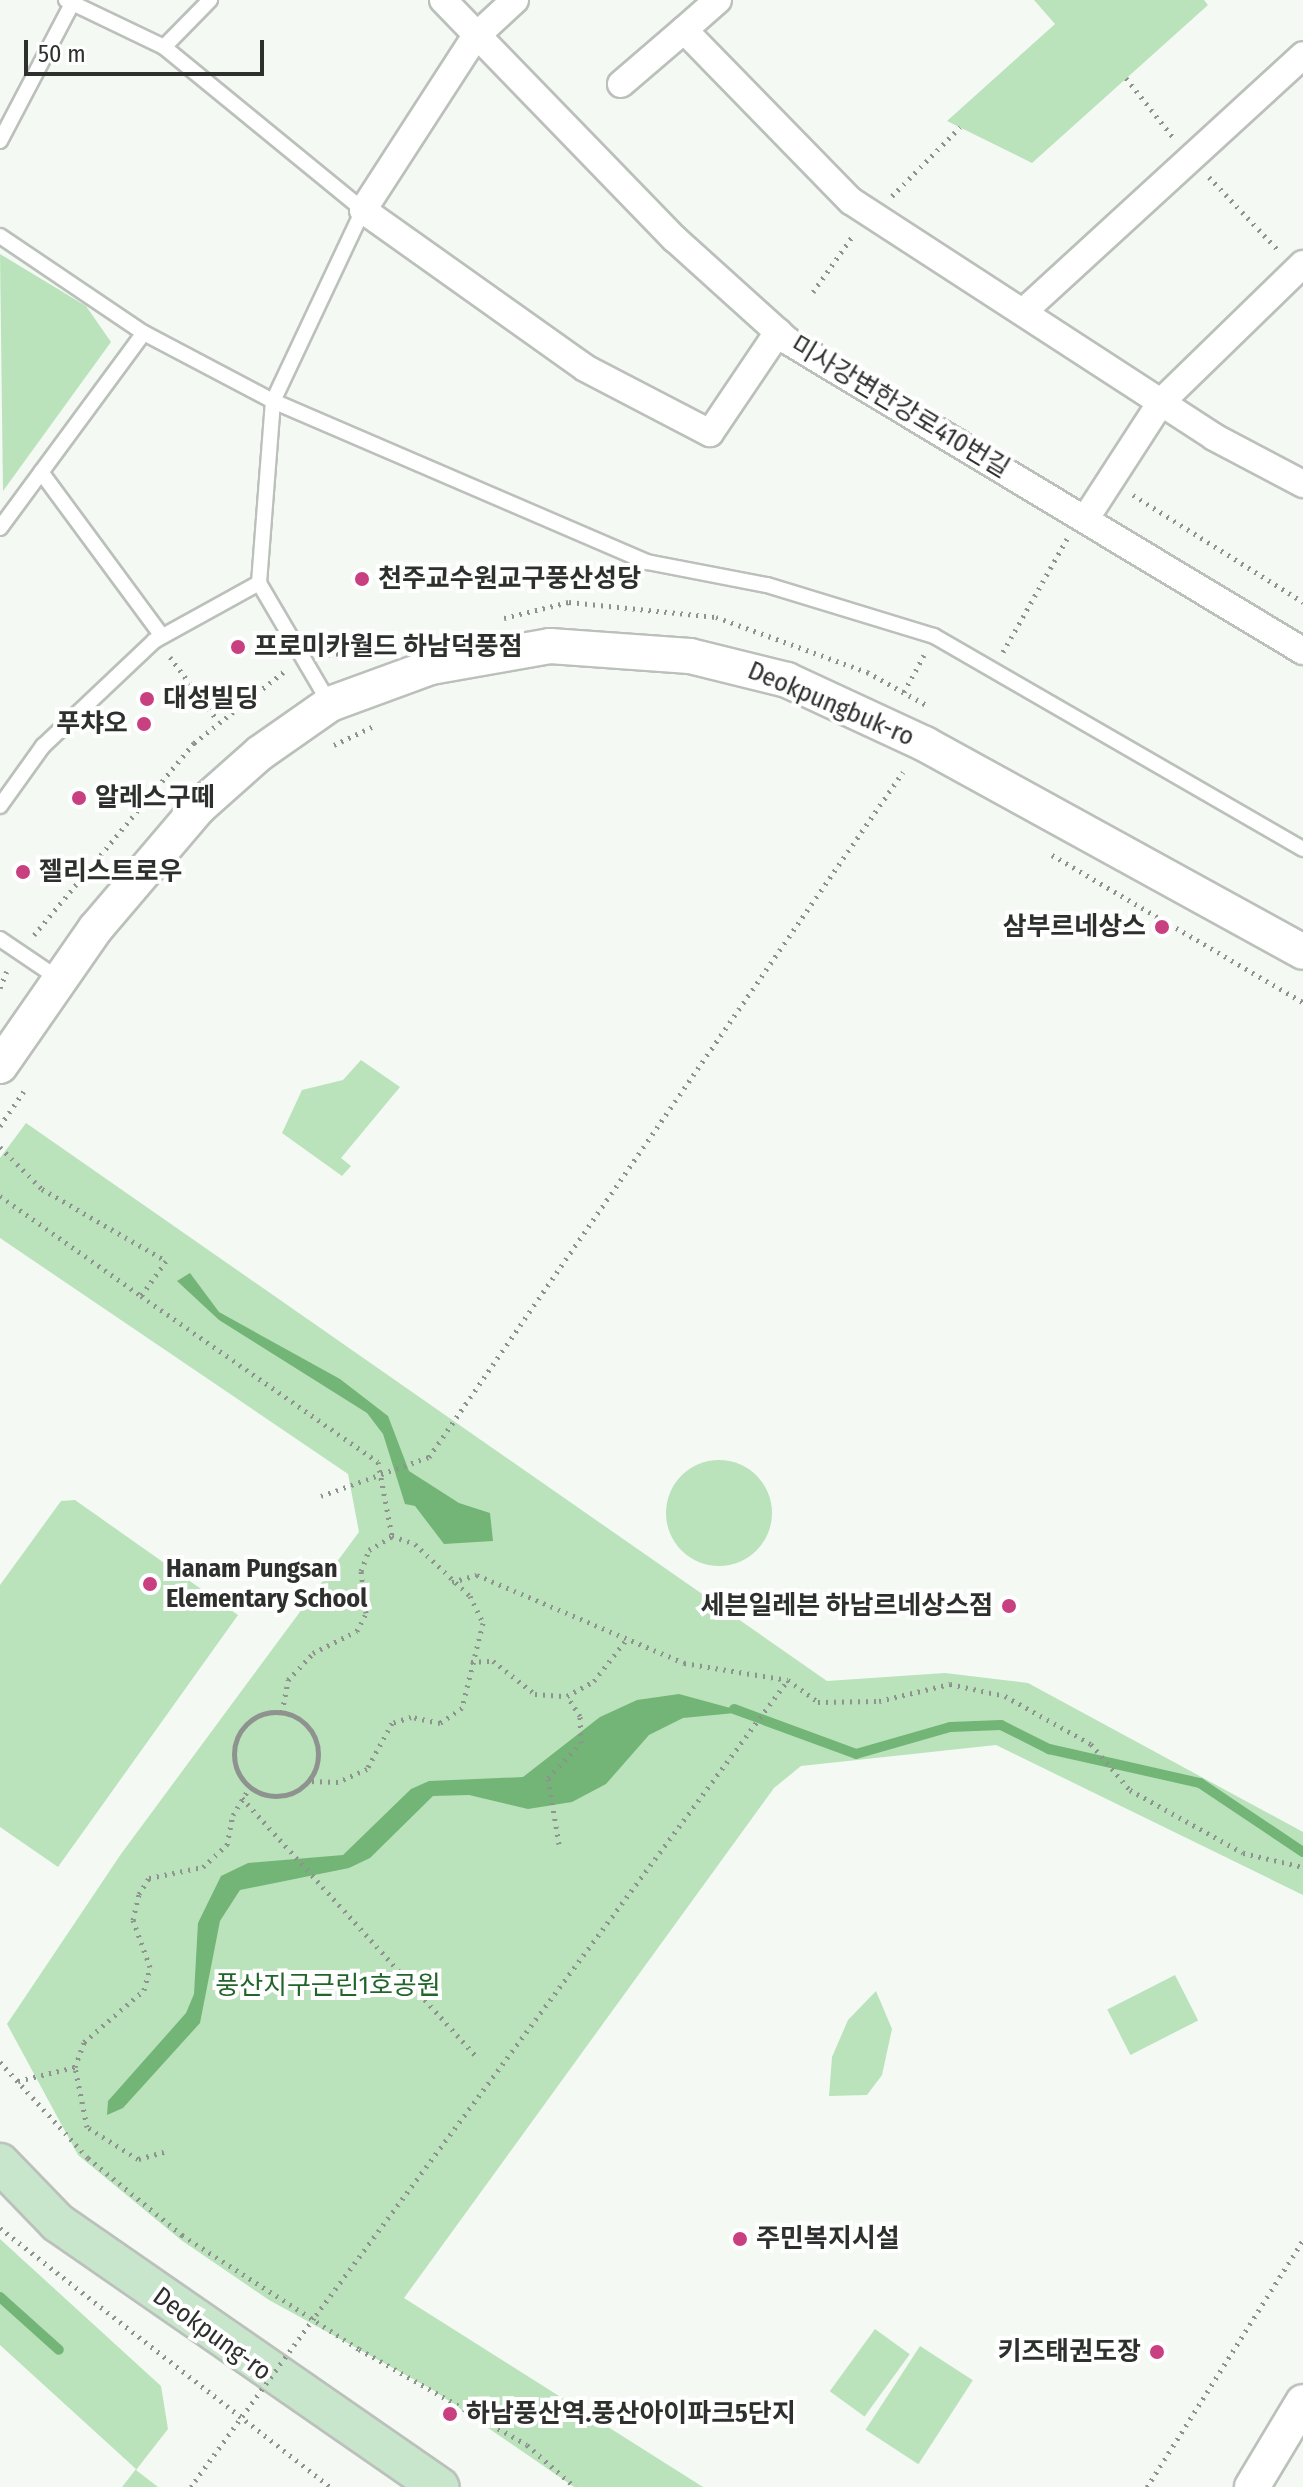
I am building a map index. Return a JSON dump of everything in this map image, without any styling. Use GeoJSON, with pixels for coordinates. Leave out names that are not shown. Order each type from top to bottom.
{"type":"FeatureCollection","features":[{"type":"Feature","properties":{"kind":"main road","name":"Deokpung-ro"},"geometry":{"type":"LineString","coordinates":[[0,2163],[58,2223],[439,2487]]}},
{"type":"Feature","properties":{"kind":"street","name":"미사강변한강로410번길"},"geometry":{"type":"LineString","coordinates":[[443,0],[475,37],[778,332],[829,370],[1077,526],[1303,651]]}},
{"type":"Feature","properties":{"kind":"street"},"geometry":{"type":"LineString","coordinates":[[515,0],[475,37],[363,210],[585,368],[710,433],[778,332]]}},
{"type":"Feature","properties":{"kind":"street"},"geometry":{"type":"LineString","coordinates":[[621,84],[718,0]]}},
{"type":"Feature","properties":{"kind":"street"},"geometry":{"type":"LineString","coordinates":[[684,30],[851,201],[1161,402],[1303,484]]}},
{"type":"Feature","properties":{"kind":"street"},"geometry":{"type":"LineString","coordinates":[[1023,312],[1303,55]]}},
{"type":"Feature","properties":{"kind":"street"},"geometry":{"type":"LineString","coordinates":[[1077,526],[1161,402],[1303,264]]}},
{"type":"Feature","properties":{"kind":"street","name":"Deokpungbuk-ro"},"geometry":{"type":"LineString","coordinates":[[0,1066],[59,979],[198,808],[330,704],[431,667],[550,646],[599,645],[739,664],[925,744],[1303,952]]}},
{"type":"Feature","properties":{"kind":"street"},"geometry":{"type":"LineString","coordinates":[[1252,2487],[1303,2402]]}},
{"type":"Feature","properties":{"kind":"lane"},"geometry":{"type":"LineString","coordinates":[[164,47],[210,0]]}},
{"type":"Feature","properties":{"kind":"lane"},"geometry":{"type":"LineString","coordinates":[[0,141],[68,3],[164,47],[363,210],[273,401],[259,583],[330,704]]}},
{"type":"Feature","properties":{"kind":"lane"},"geometry":{"type":"LineString","coordinates":[[0,236],[144,333],[273,401],[647,562],[767,585],[934,636],[1303,849]]}},
{"type":"Feature","properties":{"kind":"lane"},"geometry":{"type":"LineString","coordinates":[[0,528],[144,333]]}},
{"type":"Feature","properties":{"kind":"lane"},"geometry":{"type":"LineString","coordinates":[[41,472],[162,636]]}},
{"type":"Feature","properties":{"kind":"lane"},"geometry":{"type":"LineString","coordinates":[[0,806],[43,746],[162,636],[259,583]]}},
{"type":"Feature","properties":{"kind":"lane"},"geometry":{"type":"LineString","coordinates":[[0,939],[59,979]]}},
{"type":"Feature","properties":{"kind":"path"},"geometry":{"type":"LineString","coordinates":[[1135,479],[1133,497],[1141,503],[1303,602]]}},
{"type":"Feature","properties":{"kind":"path"},"geometry":{"type":"LineString","coordinates":[[993,670],[1077,526]]}},
{"type":"Feature","properties":{"kind":"path"},"geometry":{"type":"LineString","coordinates":[[904,692],[934,636]]}},
{"type":"Feature","properties":{"kind":"path"},"geometry":{"type":"LineString","coordinates":[[167,653],[218,721]]}},
{"type":"Feature","properties":{"kind":"path"},"geometry":{"type":"LineString","coordinates":[[29,934],[43,932],[159,781],[218,721],[285,674],[288,664]]}},
{"type":"Feature","properties":{"kind":"path"},"geometry":{"type":"LineString","coordinates":[[321,751],[392,718]]}},
{"type":"Feature","properties":{"kind":"path"},"geometry":{"type":"LineString","coordinates":[[891,765],[916,778]]}},
{"type":"Feature","properties":{"kind":"path"},"geometry":{"type":"LineString","coordinates":[[321,1496],[429,1457],[903,772]]}},
{"type":"Feature","properties":{"kind":"path"},"geometry":{"type":"LineString","coordinates":[[1035,845],[1303,1002]]}},
{"type":"Feature","properties":{"kind":"path"},"geometry":{"type":"LineString","coordinates":[[0,988],[6,965]]}},
{"type":"Feature","properties":{"kind":"path"},"geometry":{"type":"LineString","coordinates":[[0,1126],[34,1077]]}},
{"type":"Feature","properties":{"kind":"path"},"geometry":{"type":"LineString","coordinates":[[0,1147],[19,1168],[166,1261],[141,1296]]}},
{"type":"Feature","properties":{"kind":"path"},"geometry":{"type":"LineString","coordinates":[[0,1196],[378,1462],[392,1536]]}},
{"type":"Feature","properties":{"kind":"path"},"geometry":{"type":"LineString","coordinates":[[249,1788],[286,1795],[309,1781],[338,1782],[367,1769],[392,1723],[411,1717],[440,1723],[462,1708],[483,1623],[470,1596],[451,1582],[415,1544],[392,1536]]}},
{"type":"Feature","properties":{"kind":"path"},"geometry":{"type":"LineString","coordinates":[[282,1712],[288,1680],[313,1653],[357,1631],[366,1613],[361,1571],[369,1550],[392,1536]]}},
{"type":"Feature","properties":{"kind":"path"},"geometry":{"type":"LineString","coordinates":[[451,1582],[477,1575],[684,1663],[788,1680],[818,1702],[879,1701],[950,1684],[1005,1696],[1091,1744],[1130,1790],[1243,1853],[1303,1867]]}},
{"type":"Feature","properties":{"kind":"path"},"geometry":{"type":"LineString","coordinates":[[471,1662],[493,1661],[535,1694],[567,1696],[594,1681],[626,1640]]}},
{"type":"Feature","properties":{"kind":"path"},"geometry":{"type":"LineString","coordinates":[[193,2484],[788,1680]]}},
{"type":"Feature","properties":{"kind":"path"},"geometry":{"type":"LineString","coordinates":[[559,1844],[551,1813],[548,1778],[581,1743],[580,1716],[567,1696]]}},
{"type":"Feature","properties":{"kind":"path"},"geometry":{"type":"LineString","coordinates":[[249,1788],[234,1759],[239,1732],[261,1714],[282,1712],[301,1719],[317,1741],[309,1781]]}},
{"type":"Feature","properties":{"kind":"path"},"geometry":{"type":"LineString","coordinates":[[164,2152],[138,2159],[109,2148],[87,2127],[75,2067],[84,2042],[144,1990],[150,1967],[133,1920],[139,1894],[149,1878],[203,1867],[227,1845],[242,1798],[249,1788]]}},
{"type":"Feature","properties":{"kind":"path"},"geometry":{"type":"LineString","coordinates":[[242,1798],[316,1884],[478,2058]]}},
{"type":"Feature","properties":{"kind":"path"},"geometry":{"type":"LineString","coordinates":[[0,2062],[88,2158],[182,2235],[359,2349],[527,2445],[575,2487]]}},
{"type":"Feature","properties":{"kind":"path"},"geometry":{"type":"LineString","coordinates":[[18,2081],[75,2067]]}},
{"type":"Feature","properties":{"kind":"path"},"geometry":{"type":"LineString","coordinates":[[0,2228],[330,2487]]}},
{"type":"Feature","properties":{"kind":"path"},"geometry":{"type":"LineString","coordinates":[[1147,2487],[1303,2240]]}},
{"type":"Feature","properties":{"kind":"green space"},"geometry":{"type":"Polygon","coordinates":[[[1034,0],[1204,0],[1208,5],[1032,163],[947,121],[1055,24],[1034,0]]]}},
{"type":"Feature","properties":{"kind":"green space"},"geometry":{"type":"Polygon","coordinates":[[[0,254],[86,306],[111,342],[3,491],[0,254]]]}},
{"type":"Feature","properties":{"kind":"green space"},"geometry":{"type":"Polygon","coordinates":[[[361,1060],[400,1087],[341,1158],[351,1166],[342,1176],[282,1133],[302,1090],[343,1080],[361,1060]]]}},
{"type":"Feature","properties":{"kind":"green space","name":"풍산지구근린1호공원"},"geometry":{"type":"Polygon","coordinates":[[[26,1123],[827,1681],[945,1673],[1028,1683],[1303,1832],[1303,1895],[996,1745],[801,1766],[774,1788],[404,2298],[703,2487],[574,2487],[433,2390],[269,2300],[181,2240],[78,2155],[7,2024],[121,1854],[359,1532],[348,1474],[0,1238],[0,1158],[26,1123]]]}},
{"type":"Feature","properties":{"kind":"green space"},"geometry":{"type":"Polygon","coordinates":[[[719,1460],[739,1464],[756,1476],[768,1493],[772,1513],[768,1533],[756,1550],[739,1562],[719,1566],[699,1562],[682,1550],[670,1533],[666,1513],[670,1493],[682,1476],[699,1464],[719,1460]]]}},
{"type":"Feature","properties":{"kind":"green space"},"geometry":{"type":"Polygon","coordinates":[[[75,1500],[238,1615],[58,1867],[0,1827],[0,1585],[61,1501],[75,1500]]]}},
{"type":"Feature","properties":{"kind":"green space"},"geometry":{"type":"Polygon","coordinates":[[[1175,1975],[1198,2020],[1130,2055],[1107,2010],[1175,1975]]]}},
{"type":"Feature","properties":{"kind":"green space"},"geometry":{"type":"Polygon","coordinates":[[[876,1991],[892,2029],[882,2075],[867,2095],[829,2096],[832,2057],[848,2020],[876,1991]]]}},
{"type":"Feature","properties":{"kind":"green space"},"geometry":{"type":"Polygon","coordinates":[[[0,2239],[161,2386],[168,2429],[136,2470],[158,2487],[122,2487],[136,2469],[0,2345],[0,2239]]]}},
{"type":"Feature","properties":{"kind":"green space"},"geometry":{"type":"Polygon","coordinates":[[[875,2329],[910,2354],[865,2417],[830,2391],[875,2329]]]}},
{"type":"Feature","properties":{"kind":"green space"},"geometry":{"type":"Polygon","coordinates":[[[920,2346],[973,2380],[918,2464],[866,2430],[920,2346]]]}},
{"type":"Feature","properties":{"kind":"shaded area"},"geometry":{"type":"Polygon","coordinates":[[[190,1273],[219,1312],[340,1379],[388,1416],[409,1471],[459,1503],[490,1513],[493,1541],[444,1544],[415,1506],[405,1504],[383,1434],[367,1413],[219,1320],[177,1281],[190,1273]]]}},
{"type":"Feature","properties":{"kind":"shaded area"},"geometry":{"type":"Polygon","coordinates":[[[679,1694],[745,1712],[683,1718],[649,1735],[606,1784],[572,1802],[528,1809],[469,1795],[433,1796],[370,1858],[349,1868],[240,1890],[220,1921],[200,2023],[123,2108],[107,2115],[108,2101],[186,2013],[194,1994],[198,1923],[221,1876],[248,1863],[343,1855],[411,1789],[429,1781],[523,1777],[600,1717],[637,1700],[679,1694]]]}},
{"type":"Feature","properties":{"kind":"waterway"},"geometry":{"type":"LineString","coordinates":[[734,1709],[856,1754],[950,1727],[1001,1725],[1049,1749],[1200,1783],[1303,1852]]}},
{"type":"Feature","properties":{"kind":"waterway"},"geometry":{"type":"LineString","coordinates":[[0,2297],[59,2350]]}},
{"type":"Feature","properties":{"kind":"place","name":"천주교수원교구풍산성당"},"geometry":{"type":"Point","coordinates":[362,579]}},
{"type":"Feature","properties":{"kind":"place","name":"프로미카월드 하남덕풍점"},"geometry":{"type":"Point","coordinates":[238,647]}},
{"type":"Feature","properties":{"kind":"place","name":"대성빌딩"},"geometry":{"type":"Point","coordinates":[147,699]}},
{"type":"Feature","properties":{"kind":"place","name":"푸챠오"},"geometry":{"type":"Point","coordinates":[144,724]}},
{"type":"Feature","properties":{"kind":"place","name":"알레스구떼"},"geometry":{"type":"Point","coordinates":[79,798]}},
{"type":"Feature","properties":{"kind":"place","name":"젤리스트로우"},"geometry":{"type":"Point","coordinates":[23,872]}},
{"type":"Feature","properties":{"kind":"place","name":"삼부르네상스"},"geometry":{"type":"Point","coordinates":[1162,927]}},
{"type":"Feature","properties":{"kind":"place","name":"Hanam Pungsan Elementary School"},"geometry":{"type":"Point","coordinates":[150,1584]}},
{"type":"Feature","properties":{"kind":"place","name":"세븐일레븐 하남르네상스점"},"geometry":{"type":"Point","coordinates":[1009,1606]}},
{"type":"Feature","properties":{"kind":"place","name":"주민복지시설"},"geometry":{"type":"Point","coordinates":[740,2239]}},
{"type":"Feature","properties":{"kind":"place","name":"키즈태권도장"},"geometry":{"type":"Point","coordinates":[1157,2352]}},
{"type":"Feature","properties":{"kind":"place","name":"하남풍산역.풍산아이파크5단지"},"geometry":{"type":"Point","coordinates":[450,2414]}}]}
